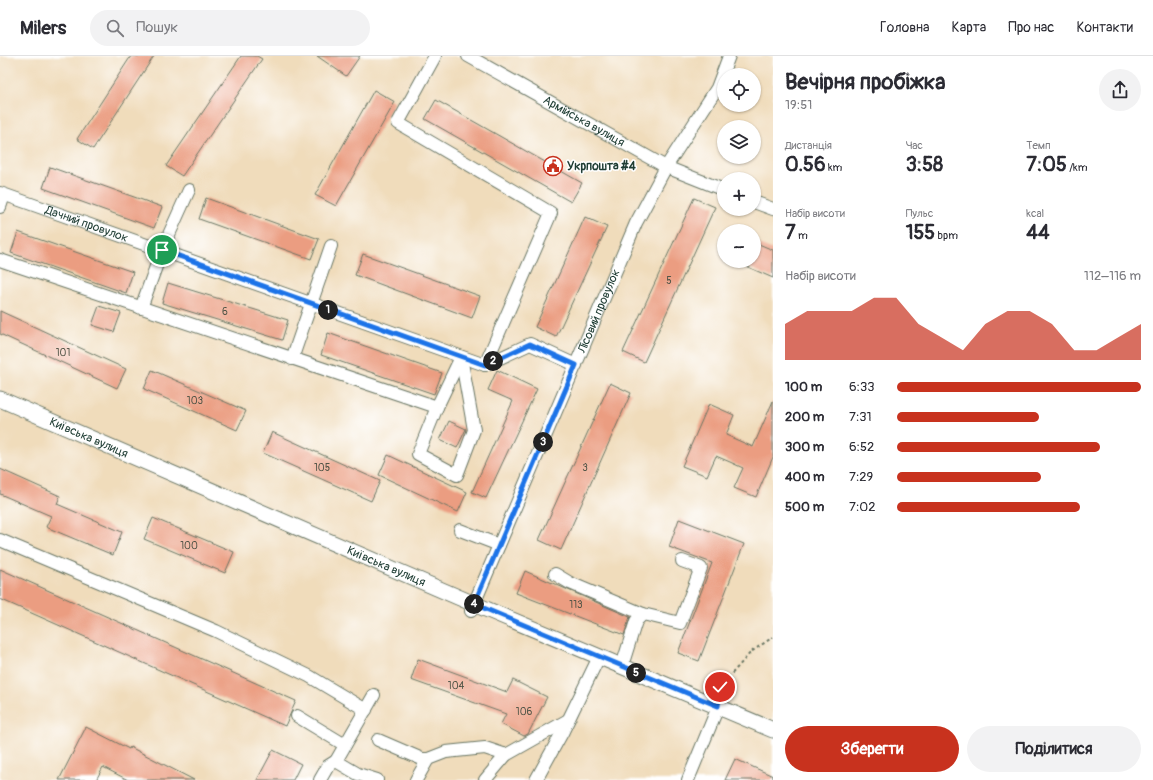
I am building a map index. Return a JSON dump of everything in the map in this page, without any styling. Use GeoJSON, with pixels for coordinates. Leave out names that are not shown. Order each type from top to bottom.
{"type":"FeatureCollection","features":[{"type":"Feature","properties":{"kind":"main road","name":"Київська вулиця"},"geometry":{"type":"LineString","coordinates":[[0,399],[596,663],[773,730]]}},
{"type":"Feature","properties":{"kind":"main road","name":"Київська вулиця"},"geometry":{"type":"LineString","coordinates":[[0,408],[472,608],[622,666],[716,709],[773,738]]}},
{"type":"Feature","properties":{"kind":"street"},"geometry":{"type":"LineString","coordinates":[[435,56],[398,123],[551,213],[485,365]]}},
{"type":"Feature","properties":{"kind":"street","name":"Армійська вулиця"},"geometry":{"type":"LineString","coordinates":[[468,56],[666,167],[717,187]]}},
{"type":"Feature","properties":{"kind":"street","name":"Лісовий провулок"},"geometry":{"type":"LineString","coordinates":[[472,608],[636,223],[666,167],[716,88],[729,56]]}},
{"type":"Feature","properties":{"kind":"street"},"geometry":{"type":"LineString","coordinates":[[141,308],[162,250],[189,190]]}},
{"type":"Feature","properties":{"kind":"street"},"geometry":{"type":"LineString","coordinates":[[0,207],[2,194]]}},
{"type":"Feature","properties":{"kind":"street","name":"Дачний провулок"},"geometry":{"type":"LineString","coordinates":[[2,194],[485,365]]}},
{"type":"Feature","properties":{"kind":"street"},"geometry":{"type":"LineString","coordinates":[[761,205],[773,209]]}},
{"type":"Feature","properties":{"kind":"street"},"geometry":{"type":"LineString","coordinates":[[292,359],[331,246]]}},
{"type":"Feature","properties":{"kind":"street"},"geometry":{"type":"LineString","coordinates":[[0,260],[437,407]]}},
{"type":"Feature","properties":{"kind":"street"},"geometry":{"type":"LineString","coordinates":[[485,365],[530,344],[576,365]]}},
{"type":"Feature","properties":{"kind":"street"},"geometry":{"type":"LineString","coordinates":[[461,357],[474,430],[457,475],[418,454],[437,407],[461,357]]}},
{"type":"Feature","properties":{"kind":"street"},"geometry":{"type":"LineString","coordinates":[[460,530],[499,545]]}},
{"type":"Feature","properties":{"kind":"street"},"geometry":{"type":"LineString","coordinates":[[0,540],[216,631],[309,676],[366,710]]}},
{"type":"Feature","properties":{"kind":"street"},"geometry":{"type":"LineString","coordinates":[[555,574],[570,583],[643,614],[680,623],[701,568],[682,561]]}},
{"type":"Feature","properties":{"kind":"street"},"geometry":{"type":"LineString","coordinates":[[622,666],[636,620],[643,614]]}},
{"type":"Feature","properties":{"kind":"street"},"geometry":{"type":"LineString","coordinates":[[536,780],[596,663]]}},
{"type":"Feature","properties":{"kind":"street"},"geometry":{"type":"LineString","coordinates":[[320,780],[328,766],[336,761],[374,695]]}},
{"type":"Feature","properties":{"kind":"street"},"geometry":{"type":"LineString","coordinates":[[688,780],[716,709]]}},
{"type":"Feature","properties":{"kind":"street"},"geometry":{"type":"LineString","coordinates":[[297,716],[345,745]]}},
{"type":"Feature","properties":{"kind":"street"},"geometry":{"type":"LineString","coordinates":[[485,780],[506,755],[568,720]]}},
{"type":"Feature","properties":{"kind":"street"},"geometry":{"type":"LineString","coordinates":[[378,740],[422,759],[428,759],[446,752],[485,748],[506,755]]}},
{"type":"Feature","properties":{"kind":"street"},"geometry":{"type":"LineString","coordinates":[[416,780],[428,759]]}},
{"type":"Feature","properties":{"kind":"street"},"geometry":{"type":"LineString","coordinates":[[336,761],[356,777],[377,780]]}},
{"type":"Feature","properties":{"kind":"path"},"geometry":{"type":"LineString","coordinates":[[716,709],[720,687],[751,652],[773,637]]}},
{"type":"Feature","properties":{"kind":"building"},"geometry":{"type":"Polygon","coordinates":[[[131,56],[154,56],[93,149],[77,139],[131,56]]]}},
{"type":"Feature","properties":{"kind":"building"},"geometry":{"type":"Polygon","coordinates":[[[241,56],[257,56],[262,59],[182,176],[166,166],[241,56]]]}},
{"type":"Feature","properties":{"kind":"building"},"geometry":{"type":"Polygon","coordinates":[[[317,56],[360,56],[346,76],[317,56]]]}},
{"type":"Feature","properties":{"kind":"building"},"geometry":{"type":"Polygon","coordinates":[[[374,90],[395,102],[336,206],[315,195],[374,90]]]}},
{"type":"Feature","properties":{"kind":"building"},"geometry":{"type":"Polygon","coordinates":[[[436,100],[582,183],[571,202],[425,119],[436,100]]]}},
{"type":"Feature","properties":{"kind":"building"},"geometry":{"type":"Polygon","coordinates":[[[50,167],[162,207],[154,228],[43,188],[50,167]]]}},
{"type":"Feature","properties":{"kind":"building"},"geometry":{"type":"Polygon","coordinates":[[[206,198],[319,239],[311,259],[199,219],[206,198]]]}},
{"type":"Feature","properties":{"kind":"building"},"geometry":{"type":"Polygon","coordinates":[[[694,198],[715,207],[644,362],[623,352],[694,198]]]}},
{"type":"Feature","properties":{"kind":"building"},"geometry":{"type":"Polygon","coordinates":[[[585,217],[607,227],[556,337],[535,327],[585,217]]]}},
{"type":"Feature","properties":{"kind":"building"},"geometry":{"type":"Polygon","coordinates":[[[18,232],[133,272],[126,293],[11,253],[18,232]]]}},
{"type":"Feature","properties":{"kind":"building"},"geometry":{"type":"Polygon","coordinates":[[[761,245],[773,250],[773,278],[750,268],[761,268],[761,245]]]}},
{"type":"Feature","properties":{"kind":"building"},"geometry":{"type":"Polygon","coordinates":[[[363,254],[480,296],[472,318],[355,275],[363,254]]]}},
{"type":"Feature","properties":{"kind":"building"},"geometry":{"type":"Polygon","coordinates":[[[168,283],[288,320],[282,340],[162,303],[168,283]]]}},
{"type":"Feature","properties":{"kind":"building"},"geometry":{"type":"Polygon","coordinates":[[[99,306],[121,313],[114,332],[92,325],[99,306]]]}},
{"type":"Feature","properties":{"kind":"building"},"geometry":{"type":"Polygon","coordinates":[[[0,311],[126,369],[117,388],[0,334],[0,311]]]}},
{"type":"Feature","properties":{"kind":"building"},"geometry":{"type":"Polygon","coordinates":[[[328,333],[442,373],[434,394],[321,355],[328,333]]]}},
{"type":"Feature","properties":{"kind":"building"},"geometry":{"type":"Polygon","coordinates":[[[152,370],[246,411],[237,430],[144,389],[152,370]]]}},
{"type":"Feature","properties":{"kind":"building"},"geometry":{"type":"Polygon","coordinates":[[[497,370],[537,389],[486,498],[472,492],[513,401],[488,390],[497,370]]]}},
{"type":"Feature","properties":{"kind":"building"},"geometry":{"type":"Polygon","coordinates":[[[610,383],[631,393],[561,550],[539,540],[610,383]]]}},
{"type":"Feature","properties":{"kind":"building"},"geometry":{"type":"Polygon","coordinates":[[[773,401],[773,457],[756,497],[734,488],[743,468],[716,456],[707,476],[682,466],[709,404],[734,415],[726,435],[753,447],[773,401]]]}},
{"type":"Feature","properties":{"kind":"building"},"geometry":{"type":"Polygon","coordinates":[[[449,421],[466,429],[457,448],[440,440],[449,421]]]}},
{"type":"Feature","properties":{"kind":"building"},"geometry":{"type":"Polygon","coordinates":[[[272,432],[380,481],[371,501],[263,453],[272,432]]]}},
{"type":"Feature","properties":{"kind":"building"},"geometry":{"type":"Polygon","coordinates":[[[388,455],[467,492],[458,512],[379,475],[388,455]]]}},
{"type":"Feature","properties":{"kind":"building"},"geometry":{"type":"Polygon","coordinates":[[[0,469],[60,496],[57,504],[122,532],[113,555],[46,527],[51,516],[0,494],[0,469]]]}},
{"type":"Feature","properties":{"kind":"building"},"geometry":{"type":"Polygon","coordinates":[[[153,518],[234,552],[225,573],[144,539],[153,518]]]}},
{"type":"Feature","properties":{"kind":"building"},"geometry":{"type":"Polygon","coordinates":[[[679,519],[744,544],[699,661],[678,653],[712,563],[669,547],[679,519]]]}},
{"type":"Feature","properties":{"kind":"building"},"geometry":{"type":"Polygon","coordinates":[[[0,569],[296,701],[285,726],[0,599],[0,569]]]}},
{"type":"Feature","properties":{"kind":"building"},"geometry":{"type":"Polygon","coordinates":[[[525,571],[630,617],[624,635],[516,593],[525,571]]]}},
{"type":"Feature","properties":{"kind":"building"},"geometry":{"type":"Polygon","coordinates":[[[418,659],[507,692],[513,680],[547,697],[528,734],[524,736],[501,724],[506,714],[411,680],[418,659]]]}},
{"type":"Feature","properties":{"kind":"building"},"geometry":{"type":"Polygon","coordinates":[[[86,727],[129,749],[130,747],[194,780],[128,780],[103,767],[96,780],[59,780],[86,727]]]}},
{"type":"Feature","properties":{"kind":"building"},"geometry":{"type":"Polygon","coordinates":[[[273,750],[301,764],[293,780],[257,780],[273,750]]]}},
{"type":"Feature","properties":{"kind":"building"},"geometry":{"type":"Polygon","coordinates":[[[735,759],[773,776],[773,780],[725,780],[735,759]]]}},
{"type":"Feature","properties":{"kind":"place","name":"Укрпошта #4"},"geometry":{"type":"Point","coordinates":[553,166]}},
{"type":"Feature","properties":{"kind":"route"},"geometry":{"type":"LineString","coordinates":[[162,250],[485,365],[530,344],[576,365],[474,604],[718,706],[720,687]]}}]}
